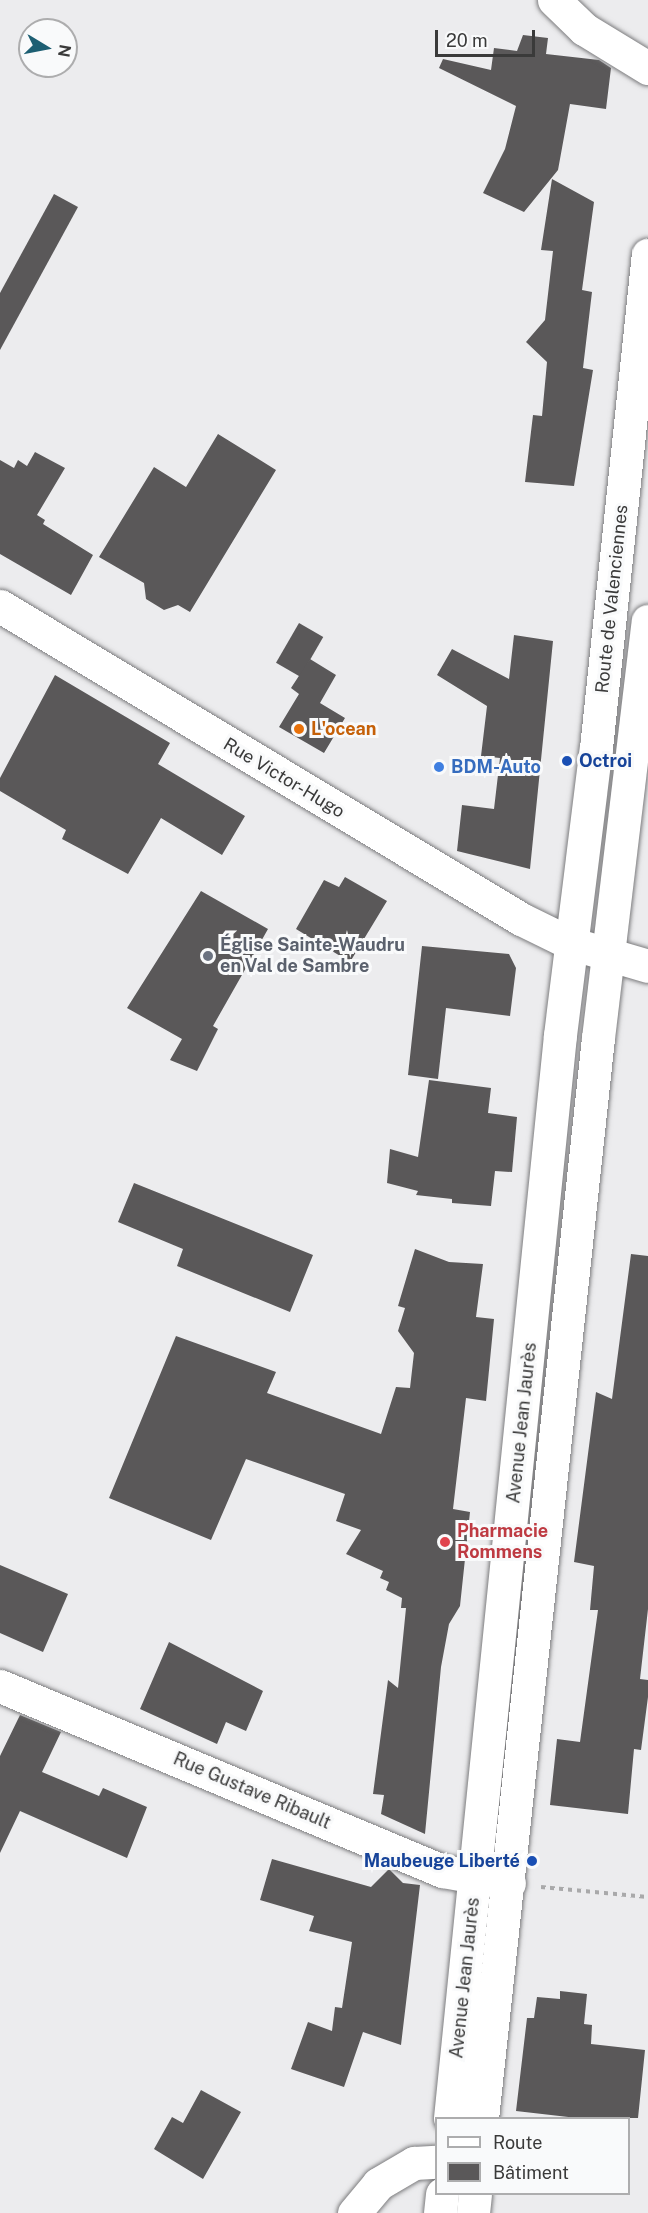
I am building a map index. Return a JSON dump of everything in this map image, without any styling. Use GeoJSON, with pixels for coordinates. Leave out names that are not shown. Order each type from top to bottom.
{"type":"FeatureCollection","features":[{"type":"Feature","properties":{"kind":"main road"},"geometry":{"type":"LineString","coordinates":[[554,0],[584,29],[648,68]]}},
{"type":"Feature","properties":{"kind":"main road","name":"Route de Valenciennes"},"geometry":{"type":"LineString","coordinates":[[570,943],[596,748],[648,255]]}},
{"type":"Feature","properties":{"kind":"main road","name":"Rue Victor-Hugo"},"geometry":{"type":"LineString","coordinates":[[0,606],[331,807],[521,919],[570,943],[608,957],[648,966]]}},
{"type":"Feature","properties":{"kind":"main road","name":"Route de Valenciennes"},"geometry":{"type":"LineString","coordinates":[[608,957],[648,621]]}},
{"type":"Feature","properties":{"kind":"main road","name":"Avenue Jean Jaurès"},"geometry":{"type":"LineString","coordinates":[[450,2117],[570,943]]}},
{"type":"Feature","properties":{"kind":"main road","name":"Avenue Jean Jaurès"},"geometry":{"type":"LineString","coordinates":[[482,2117],[608,957]]}},
{"type":"Feature","properties":{"kind":"main road"},"geometry":{"type":"LineString","coordinates":[[552,1116],[589,1120]]}},
{"type":"Feature","properties":{"kind":"main road","name":"Rue Gustave Ribault"},"geometry":{"type":"LineString","coordinates":[[0,1686],[443,1871],[476,1879],[508,1883]]}},
{"type":"Feature","properties":{"kind":"main road"},"geometry":{"type":"LineString","coordinates":[[354,2213],[378,2184],[414,2163],[435,2162]]}},
{"type":"Feature","properties":{"kind":"main road"},"geometry":{"type":"LineString","coordinates":[[440,2213],[442,2195]]}},
{"type":"Feature","properties":{"kind":"main road"},"geometry":{"type":"LineString","coordinates":[[473,2213],[475,2195]]}},
{"type":"Feature","properties":{"kind":"path"},"geometry":{"type":"LineString","coordinates":[[508,1883],[648,1897]]}},
{"type":"Feature","properties":{"kind":"building"},"geometry":{"type":"Polygon","coordinates":[[[523,35],[548,38],[546,54],[599,60],[611,68],[606,109],[570,104],[558,170],[524,212],[483,193],[505,149],[516,106],[439,68],[443,59],[491,70],[494,48],[517,51],[523,35]]]}},
{"type":"Feature","properties":{"kind":"building"},"geometry":{"type":"Polygon","coordinates":[[[552,179],[594,202],[582,290],[592,292],[583,368],[593,370],[574,486],[525,482],[533,415],[542,416],[547,362],[526,342],[545,320],[553,251],[541,250],[552,179]]]}},
{"type":"Feature","properties":{"kind":"building"},"geometry":{"type":"Polygon","coordinates":[[[54,194],[78,207],[0,350],[0,293],[54,194]]]}},
{"type":"Feature","properties":{"kind":"building"},"geometry":{"type":"Polygon","coordinates":[[[218,434],[276,470],[190,612],[178,605],[164,610],[146,599],[144,583],[99,557],[154,467],[186,487],[218,434]]]}},
{"type":"Feature","properties":{"kind":"building"},"geometry":{"type":"Polygon","coordinates":[[[35,452],[65,468],[37,515],[45,520],[43,524],[93,555],[71,595],[0,554],[0,460],[14,468],[18,460],[27,466],[35,452]]]}},
{"type":"Feature","properties":{"kind":"building"},"geometry":{"type":"Polygon","coordinates":[[[299,623],[323,637],[300,677],[276,663],[299,623]]]}},
{"type":"Feature","properties":{"kind":"building"},"geometry":{"type":"Polygon","coordinates":[[[514,635],[553,641],[530,869],[457,851],[462,805],[494,809],[500,758],[481,756],[487,706],[437,675],[452,649],[509,679],[514,635]]]}},
{"type":"Feature","properties":{"kind":"building"},"geometry":{"type":"Polygon","coordinates":[[[310,659],[336,675],[320,703],[345,718],[324,753],[279,727],[299,694],[291,688],[310,659]]]}},
{"type":"Feature","properties":{"kind":"building"},"geometry":{"type":"Polygon","coordinates":[[[55,675],[170,743],[158,764],[245,816],[222,855],[161,818],[128,874],[62,839],[66,830],[0,791],[0,778],[55,675]]]}},
{"type":"Feature","properties":{"kind":"building"},"geometry":{"type":"Polygon","coordinates":[[[345,877],[387,901],[350,962],[296,929],[324,880],[339,887],[345,877]]]}},
{"type":"Feature","properties":{"kind":"building","name":"Église Sainte-Waudru en Val de Sambre"},"geometry":{"type":"Polygon","coordinates":[[[201,891],[268,929],[213,1026],[218,1029],[197,1071],[170,1060],[182,1039],[127,1008],[201,891]]]}},
{"type":"Feature","properties":{"kind":"building"},"geometry":{"type":"Polygon","coordinates":[[[422,946],[509,954],[516,968],[510,1016],[446,1008],[438,1079],[408,1075],[422,946]]]}},
{"type":"Feature","properties":{"kind":"building"},"geometry":{"type":"Polygon","coordinates":[[[429,1080],[491,1088],[488,1113],[517,1117],[512,1172],[495,1171],[491,1206],[452,1203],[452,1199],[416,1195],[418,1191],[387,1183],[390,1149],[418,1157],[429,1080]]]}},
{"type":"Feature","properties":{"kind":"building"},"geometry":{"type":"Polygon","coordinates":[[[134,1183],[313,1255],[290,1312],[177,1266],[183,1249],[118,1222],[134,1183]]]}},
{"type":"Feature","properties":{"kind":"building"},"geometry":{"type":"Polygon","coordinates":[[[415,1249],[449,1262],[483,1264],[476,1317],[494,1319],[486,1401],[466,1398],[453,1509],[470,1512],[460,1606],[449,1624],[441,1667],[425,1834],[381,1814],[384,1795],[373,1794],[388,1680],[398,1688],[406,1608],[401,1608],[402,1598],[386,1590],[389,1582],[380,1578],[383,1571],[346,1554],[361,1530],[336,1521],[345,1494],[246,1459],[211,1540],[109,1498],[176,1336],[276,1372],[267,1393],[381,1434],[396,1387],[410,1388],[414,1353],[398,1331],[405,1308],[398,1306],[415,1249]]]}},
{"type":"Feature","properties":{"kind":"building"},"geometry":{"type":"Polygon","coordinates":[[[631,1254],[648,1256],[648,1609],[640,1679],[648,1680],[648,1697],[641,1750],[634,1749],[628,1814],[550,1805],[557,1739],[580,1742],[598,1610],[590,1610],[594,1566],[574,1562],[596,1392],[612,1399],[631,1254]]]}},
{"type":"Feature","properties":{"kind":"building"},"geometry":{"type":"Polygon","coordinates":[[[0,1565],[68,1594],[43,1652],[0,1633],[0,1565]]]}},
{"type":"Feature","properties":{"kind":"building"},"geometry":{"type":"Polygon","coordinates":[[[169,1642],[263,1691],[246,1731],[226,1722],[217,1744],[140,1709],[169,1642]]]}},
{"type":"Feature","properties":{"kind":"building"},"geometry":{"type":"Polygon","coordinates":[[[20,1715],[61,1732],[42,1772],[99,1796],[103,1788],[147,1807],[127,1858],[20,1811],[0,1853],[0,1756],[20,1715]]]}},
{"type":"Feature","properties":{"kind":"building"},"geometry":{"type":"Polygon","coordinates":[[[272,1859],[371,1887],[389,1869],[403,1883],[420,1885],[401,2045],[363,2032],[344,2087],[291,2069],[308,2022],[332,2031],[335,2007],[342,2008],[352,1942],[309,1931],[314,1916],[260,1900],[272,1859]]]}},
{"type":"Feature","properties":{"kind":"building"},"geometry":{"type":"Polygon","coordinates":[[[560,1991],[587,1994],[584,2024],[592,2025],[591,2044],[645,2050],[638,2118],[568,2117],[516,2111],[527,2018],[534,2018],[537,1997],[560,1999],[560,1991]]]}},
{"type":"Feature","properties":{"kind":"building"},"geometry":{"type":"Polygon","coordinates":[[[201,2090],[241,2112],[203,2179],[154,2149],[172,2117],[183,2123],[201,2090]]]}},
{"type":"Feature","properties":{"kind":"place","name":"L'ocean"},"geometry":{"type":"Point","coordinates":[299,729]}},
{"type":"Feature","properties":{"kind":"place","name":"Octroi"},"geometry":{"type":"Point","coordinates":[567,761]}},
{"type":"Feature","properties":{"kind":"place","name":"BDM-Auto"},"geometry":{"type":"Point","coordinates":[439,767]}},
{"type":"Feature","properties":{"kind":"place","name":"Église Sainte-Waudru en Val de Sambre"},"geometry":{"type":"Point","coordinates":[208,956]}},
{"type":"Feature","properties":{"kind":"place","name":"Pharmacie Rommens"},"geometry":{"type":"Point","coordinates":[445,1542]}},
{"type":"Feature","properties":{"kind":"place","name":"Maubeuge Liberté"},"geometry":{"type":"Point","coordinates":[532,1861]}}]}
